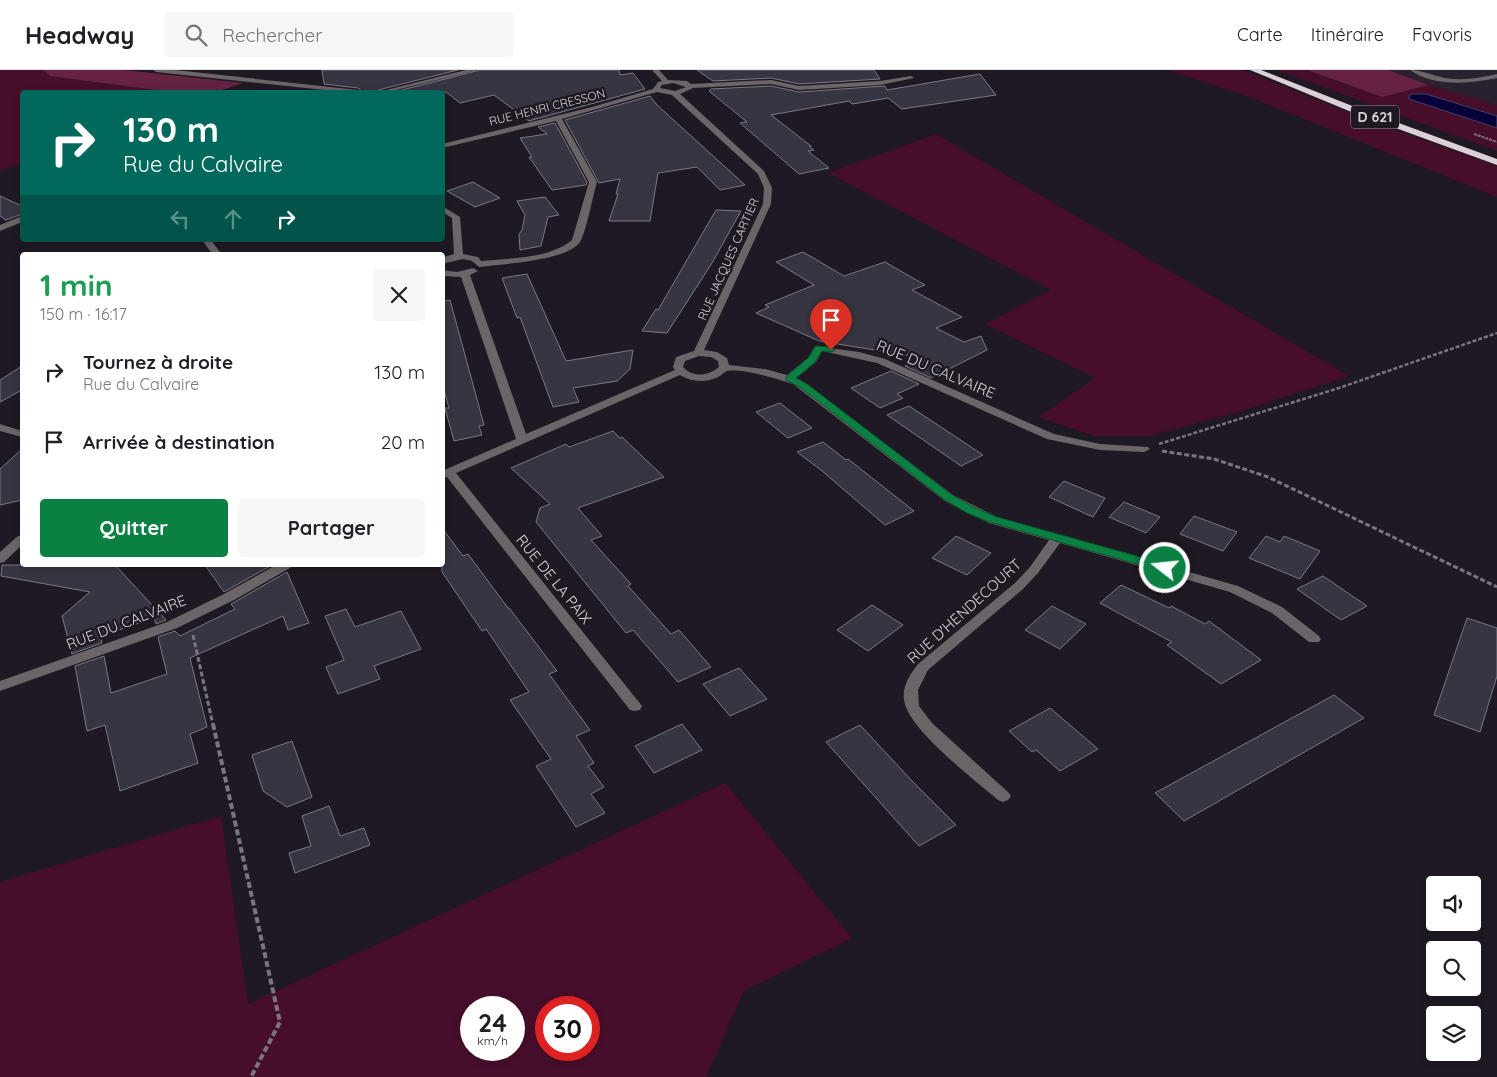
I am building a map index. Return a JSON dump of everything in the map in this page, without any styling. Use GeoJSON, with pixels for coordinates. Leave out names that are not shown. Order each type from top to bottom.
{"type":"FeatureCollection","features":[{"type":"Feature","properties":{"kind":"highway","name":"D 621"},"geometry":{"type":"LineString","coordinates":[[1254,70],[1352,109],[1497,162]]}},
{"type":"Feature","properties":{"kind":"highway","name":"D 621"},"geometry":{"type":"LineString","coordinates":[[1267,70],[1497,155]]}},
{"type":"Feature","properties":{"kind":"street"},"geometry":{"type":"LineString","coordinates":[[156,70],[340,90]]}},
{"type":"Feature","properties":{"kind":"street"},"geometry":{"type":"LineString","coordinates":[[390,90],[475,70]]}},
{"type":"Feature","properties":{"kind":"street"},"geometry":{"type":"LineString","coordinates":[[655,70],[666,81]]}},
{"type":"Feature","properties":{"kind":"street"},"geometry":{"type":"LineString","coordinates":[[1413,70],[1434,78],[1453,82],[1473,82],[1497,76]]}},
{"type":"Feature","properties":{"kind":"street"},"geometry":{"type":"LineString","coordinates":[[690,86],[687,90],[674,93],[658,90],[656,87],[658,84],[666,81],[681,81],[690,86],[771,82],[799,88],[888,83],[912,78]]}},
{"type":"Feature","properties":{"kind":"street","name":"RUE HENRI CRESSON"},"geometry":{"type":"LineString","coordinates":[[445,145],[600,108],[658,90]]}},
{"type":"Feature","properties":{"kind":"street","name":"RUE JACQUES CARTIER"},"geometry":{"type":"LineString","coordinates":[[674,93],[757,168],[768,184],[769,193],[767,204],[698,353]]}},
{"type":"Feature","properties":{"kind":"street"},"geometry":{"type":"LineString","coordinates":[[445,274],[465,274],[475,270],[479,264],[557,252],[571,246],[576,241],[593,182],[558,118]]}},
{"type":"Feature","properties":{"kind":"street"},"geometry":{"type":"LineString","coordinates":[[445,210],[456,216],[459,256]]}},
{"type":"Feature","properties":{"kind":"street"},"geometry":{"type":"LineString","coordinates":[[0,228],[20,220]]}},
{"type":"Feature","properties":{"kind":"street"},"geometry":{"type":"LineString","coordinates":[[208,242],[216,252]]}},
{"type":"Feature","properties":{"kind":"street"},"geometry":{"type":"LineString","coordinates":[[445,260],[459,256],[474,258],[479,264]]}},
{"type":"Feature","properties":{"kind":"street"},"geometry":{"type":"LineString","coordinates":[[465,274],[522,440]]}},
{"type":"Feature","properties":{"kind":"street","name":"RUE DU CALVAIRE"},"geometry":{"type":"LineString","coordinates":[[790,378],[812,360],[819,348],[859,354],[891,365],[1051,436],[1100,447],[1144,449]]}},
{"type":"Feature","properties":{"kind":"street"},"geometry":{"type":"LineString","coordinates":[[724,368],[723,360],[718,356],[698,353],[680,360],[678,367],[680,371],[690,376],[704,378],[717,374],[724,368],[765,372],[790,378],[804,386],[959,504],[993,520],[1234,589],[1277,610],[1314,640]]}},
{"type":"Feature","properties":{"kind":"street"},"geometry":{"type":"LineString","coordinates":[[446,474],[680,371]]}},
{"type":"Feature","properties":{"kind":"street"},"geometry":{"type":"LineString","coordinates":[[0,427],[20,433]]}},
{"type":"Feature","properties":{"kind":"street","name":"RUE DE LA PAIX"},"geometry":{"type":"LineString","coordinates":[[446,474],[634,706]]}},
{"type":"Feature","properties":{"kind":"street","name":"RUE D'HENDECOURT"},"geometry":{"type":"LineString","coordinates":[[1002,796],[923,724],[911,704],[912,684],[923,667],[1027,578],[1057,538]]}},
{"type":"Feature","properties":{"kind":"street"},"geometry":{"type":"LineString","coordinates":[[0,558],[20,541]]}},
{"type":"Feature","properties":{"kind":"street","name":"RUE DU CALVAIRE"},"geometry":{"type":"LineString","coordinates":[[0,686],[187,618],[282,567]]}},
{"type":"Feature","properties":{"kind":"path"},"geometry":{"type":"LineString","coordinates":[[1144,449],[1339,388],[1497,334]]}},
{"type":"Feature","properties":{"kind":"path"},"geometry":{"type":"LineString","coordinates":[[1144,449],[1194,454],[1268,477],[1497,587]]}},
{"type":"Feature","properties":{"kind":"path"},"geometry":{"type":"LineString","coordinates":[[187,618],[195,643],[280,1022],[251,1077]]}},
{"type":"Feature","properties":{"kind":"shaded area"},"geometry":{"type":"Polygon","coordinates":[[[0,70],[44,70],[50,76],[155,90],[20,90],[20,164],[0,171],[0,70]]]}},
{"type":"Feature","properties":{"kind":"shaded area"},"geometry":{"type":"Polygon","coordinates":[[[44,70],[124,70],[243,83],[222,90],[155,90],[50,76],[44,70]]]}},
{"type":"Feature","properties":{"kind":"shaded area"},"geometry":{"type":"Polygon","coordinates":[[[1167,70],[1242,70],[1371,121],[1497,166],[1497,197],[1252,98],[1167,70]]]}},
{"type":"Feature","properties":{"kind":"shaded area"},"geometry":{"type":"Polygon","coordinates":[[[1277,70],[1307,70],[1382,97],[1429,85],[1497,105],[1497,151],[1277,70]]]}},
{"type":"Feature","properties":{"kind":"shaded area"},"geometry":{"type":"Polygon","coordinates":[[[1307,70],[1388,70],[1429,85],[1382,97],[1307,70]]]}},
{"type":"Feature","properties":{"kind":"shaded area"},"geometry":{"type":"Polygon","coordinates":[[[1388,70],[1497,70],[1497,105],[1439,89],[1388,70]]]}},
{"type":"Feature","properties":{"kind":"shaded area"},"geometry":{"type":"Polygon","coordinates":[[[1410,94],[1426,94],[1497,116],[1497,128],[1409,99],[1410,94]]]}},
{"type":"Feature","properties":{"kind":"shaded area"},"geometry":{"type":"Polygon","coordinates":[[[936,134],[1349,376],[1239,412],[1148,436],[1094,436],[1038,417],[1095,378],[985,324],[1051,290],[828,173],[936,134]]]}},
{"type":"Feature","properties":{"kind":"shaded area"},"geometry":{"type":"Polygon","coordinates":[[[725,783],[852,938],[744,991],[706,1077],[0,1077],[0,882],[221,816],[248,1004],[725,783]]]}},
{"type":"Feature","properties":{"kind":"building"},"geometry":{"type":"Polygon","coordinates":[[[322,70],[458,70],[378,90],[360,90],[358,88],[324,84],[322,70]]]}},
{"type":"Feature","properties":{"kind":"building"},"geometry":{"type":"Polygon","coordinates":[[[480,70],[619,70],[620,75],[633,73],[645,89],[529,121],[494,95],[460,103],[445,92],[445,90],[402,90],[480,70]]]}},
{"type":"Feature","properties":{"kind":"building"},"geometry":{"type":"Polygon","coordinates":[[[697,70],[874,70],[880,79],[799,84],[771,78],[713,81],[697,70]]]}},
{"type":"Feature","properties":{"kind":"building"},"geometry":{"type":"Polygon","coordinates":[[[980,74],[996,95],[902,109],[888,98],[852,104],[849,101],[771,115],[811,146],[809,146],[814,150],[808,151],[829,168],[799,174],[740,123],[747,122],[709,91],[711,89],[771,86],[799,92],[885,86],[887,90],[980,74]]]}},
{"type":"Feature","properties":{"kind":"building"},"geometry":{"type":"Polygon","coordinates":[[[650,96],[657,105],[745,185],[720,190],[697,167],[658,173],[650,221],[609,221],[618,194],[616,194],[620,179],[599,183],[565,120],[650,96]]]}},
{"type":"Feature","properties":{"kind":"building"},"geometry":{"type":"Polygon","coordinates":[[[555,123],[587,182],[586,185],[552,190],[529,157],[532,157],[520,138],[547,134],[538,127],[555,123]]]}},
{"type":"Feature","properties":{"kind":"building"},"geometry":{"type":"Polygon","coordinates":[[[473,182],[500,198],[475,207],[447,191],[473,182]]]}},
{"type":"Feature","properties":{"kind":"building"},"geometry":{"type":"Polygon","coordinates":[[[0,196],[20,205],[20,215],[6,220],[0,216],[0,196]]]}},
{"type":"Feature","properties":{"kind":"building"},"geometry":{"type":"Polygon","coordinates":[[[545,197],[559,215],[548,217],[541,246],[520,250],[519,234],[522,230],[525,215],[517,201],[545,197]]]}},
{"type":"Feature","properties":{"kind":"building"},"geometry":{"type":"Polygon","coordinates":[[[716,210],[741,211],[712,263],[667,333],[642,331],[656,309],[658,310],[716,210]]]}},
{"type":"Feature","properties":{"kind":"building"},"geometry":{"type":"Polygon","coordinates":[[[803,252],[844,276],[885,262],[925,285],[912,290],[962,317],[936,328],[964,342],[981,336],[987,350],[931,378],[905,366],[924,358],[819,341],[756,313],[769,307],[765,305],[814,285],[776,262],[803,252]]]}},
{"type":"Feature","properties":{"kind":"building"},"geometry":{"type":"Polygon","coordinates":[[[527,274],[566,361],[633,350],[630,369],[617,381],[573,388],[579,402],[553,407],[520,317],[517,318],[502,278],[527,274]]]}},
{"type":"Feature","properties":{"kind":"building"},"geometry":{"type":"Polygon","coordinates":[[[450,300],[484,425],[479,426],[482,435],[454,441],[445,408],[449,408],[445,394],[445,301],[450,300]]]}},
{"type":"Feature","properties":{"kind":"building"},"geometry":{"type":"Polygon","coordinates":[[[20,367],[20,391],[0,402],[0,380],[20,367]]]}},
{"type":"Feature","properties":{"kind":"building"},"geometry":{"type":"Polygon","coordinates":[[[891,371],[919,384],[897,394],[903,398],[880,408],[851,388],[891,371]]]}},
{"type":"Feature","properties":{"kind":"building"},"geometry":{"type":"Polygon","coordinates":[[[780,403],[812,428],[788,438],[756,412],[780,403]]]}},
{"type":"Feature","properties":{"kind":"building"},"geometry":{"type":"Polygon","coordinates":[[[909,406],[983,455],[961,466],[887,415],[909,406]]]}},
{"type":"Feature","properties":{"kind":"building"},"geometry":{"type":"Polygon","coordinates":[[[613,431],[620,438],[622,437],[664,477],[578,508],[602,536],[591,540],[631,584],[628,586],[671,634],[679,630],[711,667],[678,682],[633,630],[626,633],[536,522],[540,508],[550,504],[511,468],[566,444],[569,447],[613,431]]]}},
{"type":"Feature","properties":{"kind":"building"},"geometry":{"type":"Polygon","coordinates":[[[823,442],[846,460],[848,459],[914,511],[885,525],[797,452],[823,442]]]}},
{"type":"Feature","properties":{"kind":"building"},"geometry":{"type":"Polygon","coordinates":[[[20,451],[20,500],[0,505],[0,469],[20,451]]]}},
{"type":"Feature","properties":{"kind":"building"},"geometry":{"type":"Polygon","coordinates":[[[1064,481],[1105,498],[1093,517],[1049,497],[1064,481]]]}},
{"type":"Feature","properties":{"kind":"building"},"geometry":{"type":"Polygon","coordinates":[[[1124,502],[1160,517],[1146,533],[1109,517],[1124,502]]]}},
{"type":"Feature","properties":{"kind":"building"},"geometry":{"type":"Polygon","coordinates":[[[1194,516],[1237,532],[1223,551],[1180,534],[1194,516]]]}},
{"type":"Feature","properties":{"kind":"building"},"geometry":{"type":"Polygon","coordinates":[[[445,532],[463,556],[468,554],[557,671],[549,674],[590,730],[576,736],[594,763],[588,766],[604,787],[591,794],[605,813],[576,827],[536,766],[551,759],[510,700],[529,692],[486,629],[482,631],[442,572],[442,567],[445,567],[445,532]]]}},
{"type":"Feature","properties":{"kind":"building"},"geometry":{"type":"Polygon","coordinates":[[[956,536],[991,553],[967,575],[932,558],[956,536]]]}},
{"type":"Feature","properties":{"kind":"building"},"geometry":{"type":"Polygon","coordinates":[[[1266,536],[1280,542],[1284,536],[1320,551],[1300,579],[1249,558],[1266,536]]]}},
{"type":"Feature","properties":{"kind":"building"},"geometry":{"type":"Polygon","coordinates":[[[2,565],[20,565],[20,567],[117,567],[166,620],[156,624],[154,618],[101,636],[102,643],[72,654],[62,616],[90,592],[1,576],[2,565]]]}},
{"type":"Feature","properties":{"kind":"building"},"geometry":{"type":"Polygon","coordinates":[[[206,567],[268,567],[224,592],[206,567]]]}},
{"type":"Feature","properties":{"kind":"building"},"geometry":{"type":"Polygon","coordinates":[[[287,572],[309,623],[288,630],[283,616],[190,658],[207,727],[190,734],[198,763],[120,791],[105,725],[87,731],[75,666],[104,656],[111,693],[167,674],[158,637],[175,631],[180,636],[235,609],[231,604],[287,572]]]}},
{"type":"Feature","properties":{"kind":"building"},"geometry":{"type":"Polygon","coordinates":[[[1323,576],[1367,606],[1341,620],[1297,589],[1323,576]]]}},
{"type":"Feature","properties":{"kind":"building"},"geometry":{"type":"Polygon","coordinates":[[[1121,585],[1169,608],[1171,606],[1205,624],[1209,621],[1261,660],[1221,684],[1167,645],[1172,642],[1100,603],[1121,585]]]}},
{"type":"Feature","properties":{"kind":"building"},"geometry":{"type":"Polygon","coordinates":[[[872,605],[903,625],[868,651],[837,630],[872,605]]]}},
{"type":"Feature","properties":{"kind":"building"},"geometry":{"type":"Polygon","coordinates":[[[1052,606],[1086,624],[1060,649],[1025,630],[1052,606]]]}},
{"type":"Feature","properties":{"kind":"building"},"geometry":{"type":"Polygon","coordinates":[[[346,609],[355,627],[401,611],[421,649],[374,666],[380,679],[338,694],[326,667],[344,660],[325,616],[346,609]]]}},
{"type":"Feature","properties":{"kind":"building"},"geometry":{"type":"Polygon","coordinates":[[[1467,618],[1497,628],[1497,676],[1480,732],[1434,715],[1467,618]]]}},
{"type":"Feature","properties":{"kind":"building"},"geometry":{"type":"Polygon","coordinates":[[[739,668],[767,699],[730,716],[703,684],[739,668]]]}},
{"type":"Feature","properties":{"kind":"building"},"geometry":{"type":"Polygon","coordinates":[[[1334,695],[1364,718],[1184,821],[1155,793],[1334,695]]]}},
{"type":"Feature","properties":{"kind":"building"},"geometry":{"type":"Polygon","coordinates":[[[1050,708],[1098,749],[1060,771],[1036,750],[1032,752],[1009,731],[1050,708]]]}},
{"type":"Feature","properties":{"kind":"building"},"geometry":{"type":"Polygon","coordinates":[[[682,724],[702,750],[654,773],[635,746],[682,724]]]}},
{"type":"Feature","properties":{"kind":"building"},"geometry":{"type":"Polygon","coordinates":[[[860,725],[956,825],[919,846],[826,742],[860,725]]]}},
{"type":"Feature","properties":{"kind":"building"},"geometry":{"type":"Polygon","coordinates":[[[292,741],[312,797],[287,807],[263,791],[252,755],[292,741]]]}},
{"type":"Feature","properties":{"kind":"building"},"geometry":{"type":"Polygon","coordinates":[[[329,806],[340,836],[364,828],[370,845],[295,873],[289,853],[311,846],[302,816],[329,806]]]}},
{"type":"Feature","properties":{"kind":"route"},"geometry":{"type":"LineString","coordinates":[[831,350],[819,348],[812,360],[790,378],[804,386],[949,498],[993,520],[1165,568]]}}]}
